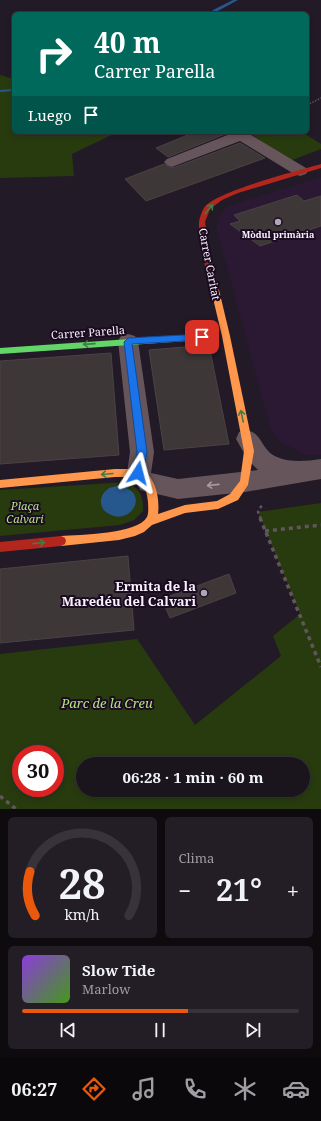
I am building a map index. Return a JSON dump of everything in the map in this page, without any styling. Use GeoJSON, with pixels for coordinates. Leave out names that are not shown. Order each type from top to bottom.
{"type":"FeatureCollection","features":[{"type":"Feature","properties":{"kind":"street"},"geometry":{"type":"LineString","coordinates":[[172,162],[241,135],[300,171]]}},
{"type":"Feature","properties":{"kind":"street","name":"Carrer Caritat"},"geometry":{"type":"LineString","coordinates":[[244,482],[249,451],[226,336],[206,254],[202,222],[207,208],[220,199],[236,192],[300,171],[321,166]]}},
{"type":"Feature","properties":{"kind":"street","name":"Carrer Parella"},"geometry":{"type":"LineString","coordinates":[[0,351],[202,337]]}},
{"type":"Feature","properties":{"kind":"street"},"geometry":{"type":"LineString","coordinates":[[128,342],[144,478],[153,496],[153,511],[149,522]]}},
{"type":"Feature","properties":{"kind":"street","name":"Carrer Caritat"},"geometry":{"type":"LineString","coordinates":[[247,439],[256,454],[268,465],[283,469],[316,470]]}},
{"type":"Feature","properties":{"kind":"street"},"geometry":{"type":"LineString","coordinates":[[0,484],[115,473],[144,478],[178,488],[244,482],[316,470]]}},
{"type":"Feature","properties":{"kind":"street"},"geometry":{"type":"LineString","coordinates":[[0,547],[122,534],[185,509],[218,505],[234,497],[244,482]]}},
{"type":"Feature","properties":{"kind":"path"},"geometry":{"type":"LineString","coordinates":[[309,104],[321,98]]}},
{"type":"Feature","properties":{"kind":"path"},"geometry":{"type":"LineString","coordinates":[[276,477],[279,496],[265,502],[258,512],[321,667]]}},
{"type":"Feature","properties":{"kind":"path"},"geometry":{"type":"LineString","coordinates":[[265,531],[321,526]]}},
{"type":"Feature","properties":{"kind":"path"},"geometry":{"type":"LineString","coordinates":[[0,796],[16,809]]}},
{"type":"Feature","properties":{"kind":"shaded area"},"geometry":{"type":"Polygon","coordinates":[[[321,177],[321,455],[304,455],[280,441],[271,430],[217,230],[218,220],[226,207],[321,177]]]}},
{"type":"Feature","properties":{"kind":"green space"},"geometry":{"type":"Polygon","coordinates":[[[0,75],[12,78],[12,134],[114,134],[72,154],[74,176],[0,178],[0,75]]]}},
{"type":"Feature","properties":{"kind":"green space"},"geometry":{"type":"Polygon","coordinates":[[[251,134],[305,134],[321,144],[321,149],[290,161],[251,134]]]}},
{"type":"Feature","properties":{"kind":"green space","name":"Plaça Calvari"},"geometry":{"type":"Polygon","coordinates":[[[128,482],[136,488],[142,497],[143,511],[134,520],[120,525],[0,536],[0,490],[128,482]]]}},
{"type":"Feature","properties":{"kind":"green space","name":"Parc de la Creu"},"geometry":{"type":"Polygon","coordinates":[[[321,503],[321,809],[0,809],[0,654],[137,639],[195,725],[281,656],[273,636],[300,614],[258,512],[321,503]]]}},
{"type":"Feature","properties":{"kind":"water"},"geometry":{"type":"Polygon","coordinates":[[[117,486],[128,489],[134,494],[136,501],[134,507],[129,513],[123,516],[115,516],[106,512],[101,503],[105,491],[117,486]]]}},
{"type":"Feature","properties":{"kind":"building"},"geometry":{"type":"Polygon","coordinates":[[[190,134],[225,134],[168,157],[156,148],[190,134]]]}},
{"type":"Feature","properties":{"kind":"building"},"geometry":{"type":"Polygon","coordinates":[[[240,143],[265,158],[146,201],[125,179],[164,164],[173,168],[240,143]]]}},
{"type":"Feature","properties":{"kind":"building","name":"Mòdul primària"},"geometry":{"type":"Polygon","coordinates":[[[297,195],[304,201],[321,196],[321,226],[260,246],[230,224],[240,221],[234,215],[297,195]]]}},
{"type":"Feature","properties":{"kind":"building"},"geometry":{"type":"Polygon","coordinates":[[[209,345],[229,444],[164,450],[149,350],[209,345]]]}},
{"type":"Feature","properties":{"kind":"building"},"geometry":{"type":"Polygon","coordinates":[[[111,353],[119,455],[0,464],[0,361],[111,353]]]}},
{"type":"Feature","properties":{"kind":"building"},"geometry":{"type":"Polygon","coordinates":[[[128,556],[134,630],[0,643],[0,569],[128,556]]]}},
{"type":"Feature","properties":{"kind":"building","name":"Ermita de la Maredéu del Calvari"},"geometry":{"type":"Polygon","coordinates":[[[229,574],[236,593],[170,618],[162,599],[229,574]]]}},
{"type":"Feature","properties":{"kind":"waterway"},"geometry":{"type":"LineString","coordinates":[[214,12],[236,0]]}},
{"type":"Feature","properties":{"kind":"waterway"},"geometry":{"type":"LineString","coordinates":[[0,91],[12,90]]}},
{"type":"Feature","properties":{"kind":"traffic: fast"},"geometry":{"type":"LineString","coordinates":[[0,351],[202,337]]}},
{"type":"Feature","properties":{"kind":"traffic: slow"},"geometry":{"type":"LineString","coordinates":[[149,522],[185,509],[218,505],[234,497],[245,482],[249,451],[226,336],[215,290]]}},
{"type":"Feature","properties":{"kind":"traffic: slow"},"geometry":{"type":"LineString","coordinates":[[0,484],[115,473],[139,473],[148,483],[152,493],[153,513],[150,521],[141,528],[131,532],[107,537],[61,541]]}},
{"type":"Feature","properties":{"kind":"traffic: jam"},"geometry":{"type":"LineString","coordinates":[[215,290],[206,254],[202,222],[207,208],[220,199],[236,192],[321,166]]}},
{"type":"Feature","properties":{"kind":"traffic: jam"},"geometry":{"type":"LineString","coordinates":[[0,547],[61,541]]}},
{"type":"Feature","properties":{"kind":"place","name":"Mòdul primària"},"geometry":{"type":"Point","coordinates":[278,222]}},
{"type":"Feature","properties":{"kind":"place","name":"Ermita de la Maredéu del Calvari"},"geometry":{"type":"Point","coordinates":[204,593]}},
{"type":"Feature","properties":{"kind":"route"},"geometry":{"type":"LineString","coordinates":[[138,473],[142,452],[128,342],[202,337]]}}]}
